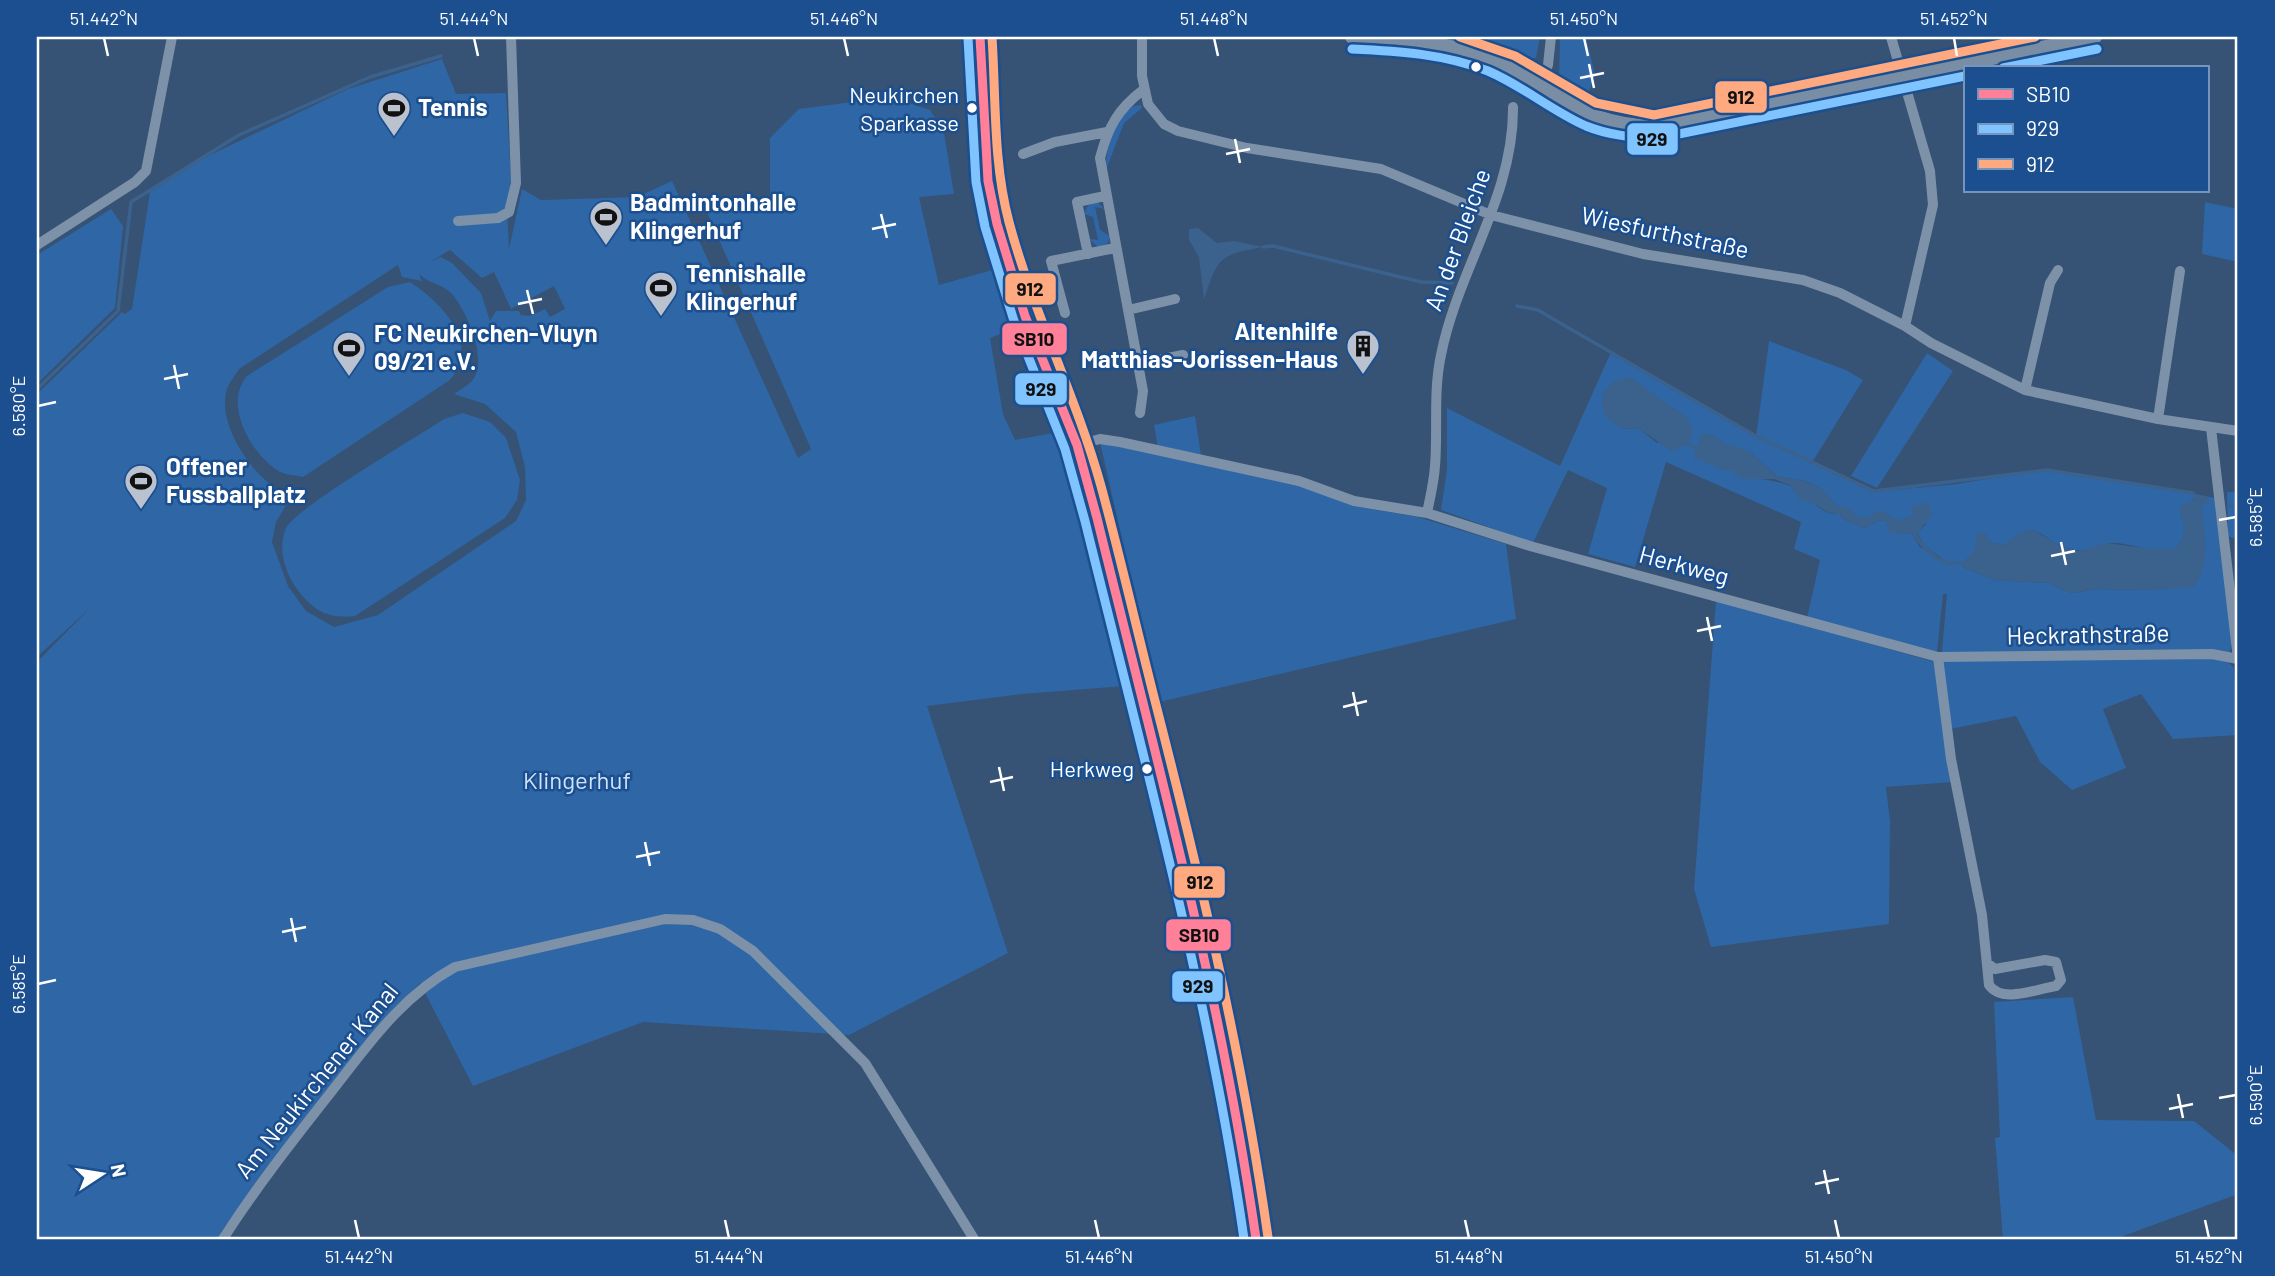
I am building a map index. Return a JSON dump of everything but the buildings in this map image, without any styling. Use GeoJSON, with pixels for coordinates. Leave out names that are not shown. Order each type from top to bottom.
{"type":"FeatureCollection","features":[{"type":"Feature","properties":{"kind":"main road"},"geometry":{"type":"LineString","coordinates":[[980,37],[988,181],[997,223],[1025,316],[1077,445],[1225,1043],[1243,1132],[1256,1239]]}},
{"type":"Feature","properties":{"kind":"main road"},"geometry":{"type":"LineString","coordinates":[[1352,37],[1430,42],[1465,51],[1510,68],[1593,117],[1626,126],[1655,127],[2095,37]]}},
{"type":"Feature","properties":{"kind":"street"},"geometry":{"type":"LineString","coordinates":[[37,245],[135,182],[146,171],[172,37]]}},
{"type":"Feature","properties":{"kind":"street"},"geometry":{"type":"LineString","coordinates":[[458,221],[498,218],[509,212],[516,183],[511,37]]}},
{"type":"Feature","properties":{"kind":"street","name":"Wiesfurthstraße"},"geometry":{"type":"LineString","coordinates":[[1142,37],[1143,90],[1154,115],[1178,131],[1247,148],[1381,169],[1491,215],[1643,254],[1803,280],[1840,293],[2025,390],[2158,419],[2238,430]]}},
{"type":"Feature","properties":{"kind":"street"},"geometry":{"type":"LineString","coordinates":[[1539,85],[1548,65],[1551,37]]}},
{"type":"Feature","properties":{"kind":"street"},"geometry":{"type":"LineString","coordinates":[[1891,37],[1930,171],[1933,205],[1905,326]]}},
{"type":"Feature","properties":{"kind":"street"},"geometry":{"type":"LineString","coordinates":[[1140,413],[1143,391],[1100,158],[1107,132],[1123,105],[1143,90]]}},
{"type":"Feature","properties":{"kind":"street","name":"An der Bleiche"},"geometry":{"type":"LineString","coordinates":[[1427,513],[1435,465],[1436,392],[1441,355],[1461,281],[1502,187],[1511,151],[1513,107]]}},
{"type":"Feature","properties":{"kind":"street"},"geometry":{"type":"LineString","coordinates":[[1023,154],[1055,142],[1107,132]]}},
{"type":"Feature","properties":{"kind":"street"},"geometry":{"type":"LineString","coordinates":[[1088,254],[1077,202],[1105,196]]}},
{"type":"Feature","properties":{"kind":"street"},"geometry":{"type":"LineString","coordinates":[[1065,313],[1051,261],[1115,248]]}},
{"type":"Feature","properties":{"kind":"street"},"geometry":{"type":"LineString","coordinates":[[2025,390],[2050,283],[2058,270]]}},
{"type":"Feature","properties":{"kind":"street"},"geometry":{"type":"LineString","coordinates":[[2158,419],[2180,271]]}},
{"type":"Feature","properties":{"kind":"street"},"geometry":{"type":"LineString","coordinates":[[1128,310],[1175,299]]}},
{"type":"Feature","properties":{"kind":"street"},"geometry":{"type":"LineString","coordinates":[[1138,364],[1183,355]]}},
{"type":"Feature","properties":{"kind":"street","name":"Heckrathstraße"},"geometry":{"type":"LineString","coordinates":[[1938,657],[2212,654],[2238,659],[2211,428]]}},
{"type":"Feature","properties":{"kind":"street","name":"Herkweg"},"geometry":{"type":"LineString","coordinates":[[1077,445],[1100,439],[1120,442],[1299,481],[1354,501],[1427,513],[1530,546],[1938,657]]}},
{"type":"Feature","properties":{"kind":"street"},"geometry":{"type":"LineString","coordinates":[[1938,657],[1951,759],[1982,915],[1989,985],[1997,993],[2006,995],[2056,986],[2061,980],[2056,962],[2045,960],[1996,969],[1987,963]]}},
{"type":"Feature","properties":{"kind":"street","name":"Am Neukirchener Kanal"},"geometry":{"type":"LineString","coordinates":[[223,1239],[253,1192],[318,1108],[393,1016],[424,984],[455,967],[666,919],[693,920],[720,929],[753,951],[865,1063],[974,1239]]}},
{"type":"Feature","properties":{"kind":"green space"},"geometry":{"type":"Polygon","coordinates":[[[1469,37],[1540,37],[1536,58],[1521,58],[1469,37]]]}},
{"type":"Feature","properties":{"kind":"green space"},"geometry":{"type":"Polygon","coordinates":[[[1560,37],[1586,37],[1595,75],[1586,100],[1564,87],[1559,80],[1560,37]]]}},
{"type":"Feature","properties":{"kind":"green space","name":"Klingerhuf"},"geometry":{"type":"Polygon","coordinates":[[[442,59],[456,94],[506,93],[511,179],[507,211],[509,249],[522,189],[541,200],[637,197],[672,181],[798,458],[811,449],[703,203],[770,197],[770,138],[799,109],[890,97],[930,110],[944,133],[954,194],[919,197],[939,285],[999,268],[1021,326],[990,338],[1003,414],[1015,440],[1059,432],[1090,524],[1125,686],[1022,694],[927,706],[1008,953],[849,1035],[643,1022],[473,1086],[420,983],[392,1013],[221,1232],[223,1239],[37,1239],[37,662],[90,608],[37,657],[37,394],[122,312],[125,314],[132,309],[150,192],[206,157],[348,89],[442,59]],[[450,250],[430,262],[441,257],[452,263],[481,293],[490,321],[496,311],[519,311],[521,315],[530,316],[545,309],[550,317],[565,309],[554,286],[511,309],[494,272],[482,278],[450,250]],[[398,265],[239,369],[226,393],[229,427],[240,449],[254,468],[288,502],[276,522],[272,542],[288,586],[306,611],[334,627],[378,615],[516,521],[526,500],[525,467],[516,432],[485,404],[454,394],[472,381],[477,372],[477,349],[464,312],[449,291],[419,274],[422,281],[402,277],[398,265]]]}},
{"type":"Feature","properties":{"kind":"green space"},"geometry":{"type":"Polygon","coordinates":[[[1141,105],[1142,108],[1124,123],[1106,170],[1109,145],[1119,121],[1128,107],[1141,105]]]}},
{"type":"Feature","properties":{"kind":"green space"},"geometry":{"type":"Polygon","coordinates":[[[1097,202],[1105,209],[1095,207],[1100,230],[1110,236],[1108,243],[1099,248],[1089,239],[1098,240],[1093,217],[1084,214],[1088,205],[1097,202]]]}},
{"type":"Feature","properties":{"kind":"green space"},"geometry":{"type":"Polygon","coordinates":[[[2205,202],[2238,209],[2238,262],[2202,254],[2205,202]]]}},
{"type":"Feature","properties":{"kind":"green space"},"geometry":{"type":"Polygon","coordinates":[[[111,209],[123,226],[115,308],[37,384],[37,255],[111,209]]]}},
{"type":"Feature","properties":{"kind":"green space","name":"FC Neukirchen-Vluyn 09/21 e.V."},"geometry":{"type":"Polygon","coordinates":[[[410,282],[445,312],[460,338],[462,352],[459,366],[450,380],[303,477],[277,470],[258,452],[243,427],[238,400],[240,387],[247,376],[388,287],[410,282]]]}},
{"type":"Feature","properties":{"kind":"green space"},"geometry":{"type":"Polygon","coordinates":[[[1769,341],[1846,370],[1863,380],[1813,461],[1781,448],[1874,492],[1957,484],[2047,469],[2216,498],[2232,642],[2228,662],[2234,668],[2238,735],[2173,739],[2141,694],[2103,709],[2126,768],[2072,790],[2040,762],[2016,716],[1950,729],[1941,661],[1947,594],[1943,594],[1937,653],[1807,618],[1820,560],[1794,549],[1801,522],[1666,462],[1635,567],[1588,554],[1607,488],[1568,470],[1533,543],[1441,510],[1447,469],[1447,408],[1560,466],[1611,352],[1756,437],[1769,341]],[[1667,404],[1620,428],[1640,429],[1657,443],[1687,418],[1667,404]],[[1713,435],[1719,465],[1723,469],[1733,468],[1744,479],[1766,480],[1795,488],[1825,511],[1840,514],[1843,519],[1864,528],[1879,520],[1885,521],[1893,529],[1912,534],[1920,547],[1947,562],[1926,547],[1917,533],[1926,524],[1913,516],[1899,521],[1857,517],[1837,506],[1820,488],[1805,481],[1777,476],[1751,453],[1724,444],[1713,435]],[[2195,497],[2181,517],[2185,529],[2176,549],[2160,551],[2113,543],[2076,550],[2055,543],[2036,532],[2018,537],[2004,545],[1989,542],[1970,556],[1963,567],[1995,580],[2048,583],[2072,593],[2096,589],[2148,590],[2202,520],[2201,505],[2195,497]]]}},
{"type":"Feature","properties":{"kind":"green space"},"geometry":{"type":"Polygon","coordinates":[[[1927,353],[1953,371],[1877,488],[1851,476],[1927,353]]]}},
{"type":"Feature","properties":{"kind":"green space"},"geometry":{"type":"Polygon","coordinates":[[[463,413],[490,422],[506,438],[520,480],[517,500],[505,518],[355,616],[329,615],[315,608],[297,589],[286,568],[282,544],[286,528],[311,505],[359,473],[444,419],[463,413]]]}},
{"type":"Feature","properties":{"kind":"green space"},"geometry":{"type":"Polygon","coordinates":[[[1195,416],[1201,455],[1158,448],[1154,425],[1195,416]]]}},
{"type":"Feature","properties":{"kind":"green space"},"geometry":{"type":"Polygon","coordinates":[[[1100,442],[1298,484],[1353,506],[1418,517],[1506,544],[1516,619],[1159,702],[1100,442]]]}},
{"type":"Feature","properties":{"kind":"green space"},"geometry":{"type":"Polygon","coordinates":[[[2227,492],[2238,492],[2238,540],[2228,536],[2227,492]]]}},
{"type":"Feature","properties":{"kind":"green space"},"geometry":{"type":"Polygon","coordinates":[[[1716,601],[1935,662],[1953,782],[1886,787],[1890,821],[1889,924],[1711,947],[1694,889],[1716,601]]]}},
{"type":"Feature","properties":{"kind":"green space"},"geometry":{"type":"Polygon","coordinates":[[[2073,997],[2096,1120],[2194,1121],[2238,1156],[2238,1194],[2115,1239],[2003,1239],[1995,1138],[2000,1137],[1994,1002],[2073,997]]]}},
{"type":"Feature","properties":{"kind":"shaded area"},"geometry":{"type":"Polygon","coordinates":[[[1198,228],[1217,243],[1234,241],[1263,247],[1237,253],[1222,260],[1204,300],[1199,257],[1189,240],[1189,229],[1198,228]]]}},
{"type":"Feature","properties":{"kind":"shaded area"},"geometry":{"type":"Polygon","coordinates":[[[1630,377],[1687,418],[1693,431],[1689,444],[1671,451],[1640,429],[1620,428],[1605,416],[1603,392],[1614,381],[1630,377]]]}},
{"type":"Feature","properties":{"kind":"shaded area"},"geometry":{"type":"Polygon","coordinates":[[[1701,434],[1713,435],[1724,444],[1751,453],[1777,476],[1805,481],[1820,488],[1837,506],[1851,509],[1857,517],[1870,517],[1880,510],[1899,521],[1913,516],[1911,507],[1928,502],[1932,514],[1917,534],[1933,552],[1943,559],[1955,562],[1955,565],[1935,559],[1912,534],[1890,533],[1885,521],[1879,520],[1864,528],[1843,519],[1840,514],[1800,500],[1790,485],[1774,479],[1744,479],[1735,475],[1733,469],[1727,471],[1694,458],[1701,434]]]}},
{"type":"Feature","properties":{"kind":"shaded area"},"geometry":{"type":"Polygon","coordinates":[[[2193,493],[2208,497],[2209,504],[2201,505],[2205,558],[2194,587],[2096,589],[2072,593],[2048,583],[1995,580],[1963,567],[1964,561],[1975,550],[1977,534],[1985,532],[1990,542],[2004,545],[2020,533],[2032,529],[2062,547],[2079,551],[2107,543],[2151,549],[2176,549],[2184,530],[2179,511],[2182,505],[2194,500],[2193,493]]]}},
{"type":"Feature","properties":{"kind":"waterway"},"geometry":{"type":"LineString","coordinates":[[37,389],[118,311],[131,202],[239,135],[370,77],[441,56]]}},
{"type":"Feature","properties":{"kind":"waterway"},"geometry":{"type":"LineString","coordinates":[[1263,247],[1273,246],[1421,282],[1452,283]]}},
{"type":"Feature","properties":{"kind":"waterway"},"geometry":{"type":"LineString","coordinates":[[1517,306],[1538,310],[1756,436],[1874,491],[2047,470],[2193,493]]}},
{"type":"Feature","properties":{"kind":"waterway"},"geometry":{"type":"LineString","coordinates":[[1689,444],[1696,449]]}},
{"type":"Feature","properties":{"kind":"waterway"},"geometry":{"type":"LineString","coordinates":[[2231,506],[2238,507]]}},
{"type":"Feature","properties":{"kind":"waterway"},"geometry":{"type":"LineString","coordinates":[[1955,563],[1964,563]]}},
{"type":"Feature","properties":{"kind":"transit line","name":"SB10"},"geometry":{"type":"LineString","coordinates":[[980,37],[988,181],[997,224],[1025,316],[1077,445],[1097,518],[1206,967],[1242,1148],[1256,1239]]}},
{"type":"Feature","properties":{"kind":"transit line","name":"912"},"geometry":{"type":"LineString","coordinates":[[992,37],[1000,176],[1009,222],[1030,289],[1091,453],[1115,539],[1188,831],[1233,1033],[1268,1237]]}},
{"type":"Feature","properties":{"kind":"transit line","name":"912"},"geometry":{"type":"LineString","coordinates":[[1460,37],[1515,56],[1596,103],[1654,115],[2035,37]]}},
{"type":"Feature","properties":{"kind":"transit line","name":"929"},"geometry":{"type":"LineString","coordinates":[[968,38],[976,182],[985,227],[1014,321],[1065,449],[1085,521],[1194,968],[1230,1148],[1244,1239]]}},
{"type":"Feature","properties":{"kind":"transit line","name":"929"},"geometry":{"type":"LineString","coordinates":[[1352,49],[1421,54],[1472,65],[1501,77],[1586,126],[1611,134],[1654,139],[1964,76]]}},
{"type":"Feature","properties":{"kind":"transit line","name":"929"},"geometry":{"type":"LineString","coordinates":[[2013,66],[2097,49]]}},
{"type":"Feature","properties":{"kind":"place","name":"Neukirchen Sparkasse"},"geometry":{"type":"Point","coordinates":[972,108]}},
{"type":"Feature","properties":{"kind":"place","name":"Tennis"},"geometry":{"type":"Point","coordinates":[394,138]}},
{"type":"Feature","properties":{"kind":"place","name":"Badmintonhalle Klingerhuf"},"geometry":{"type":"Point","coordinates":[606,247]}},
{"type":"Feature","properties":{"kind":"place","name":"Tennishalle Klingerhuf"},"geometry":{"type":"Point","coordinates":[661,318]}},
{"type":"Feature","properties":{"kind":"place","name":"Altenhilfe Matthias-Jorissen-Haus"},"geometry":{"type":"Point","coordinates":[1363,376]}},
{"type":"Feature","properties":{"kind":"place","name":"FC Neukirchen-Vluyn 09/21 e.V."},"geometry":{"type":"Point","coordinates":[349,378]}},
{"type":"Feature","properties":{"kind":"place","name":"Offener Fussballplatz"},"geometry":{"type":"Point","coordinates":[141,511]}},
{"type":"Feature","properties":{"kind":"place","name":"Herkweg"},"geometry":{"type":"Point","coordinates":[1147,769]}}]}
